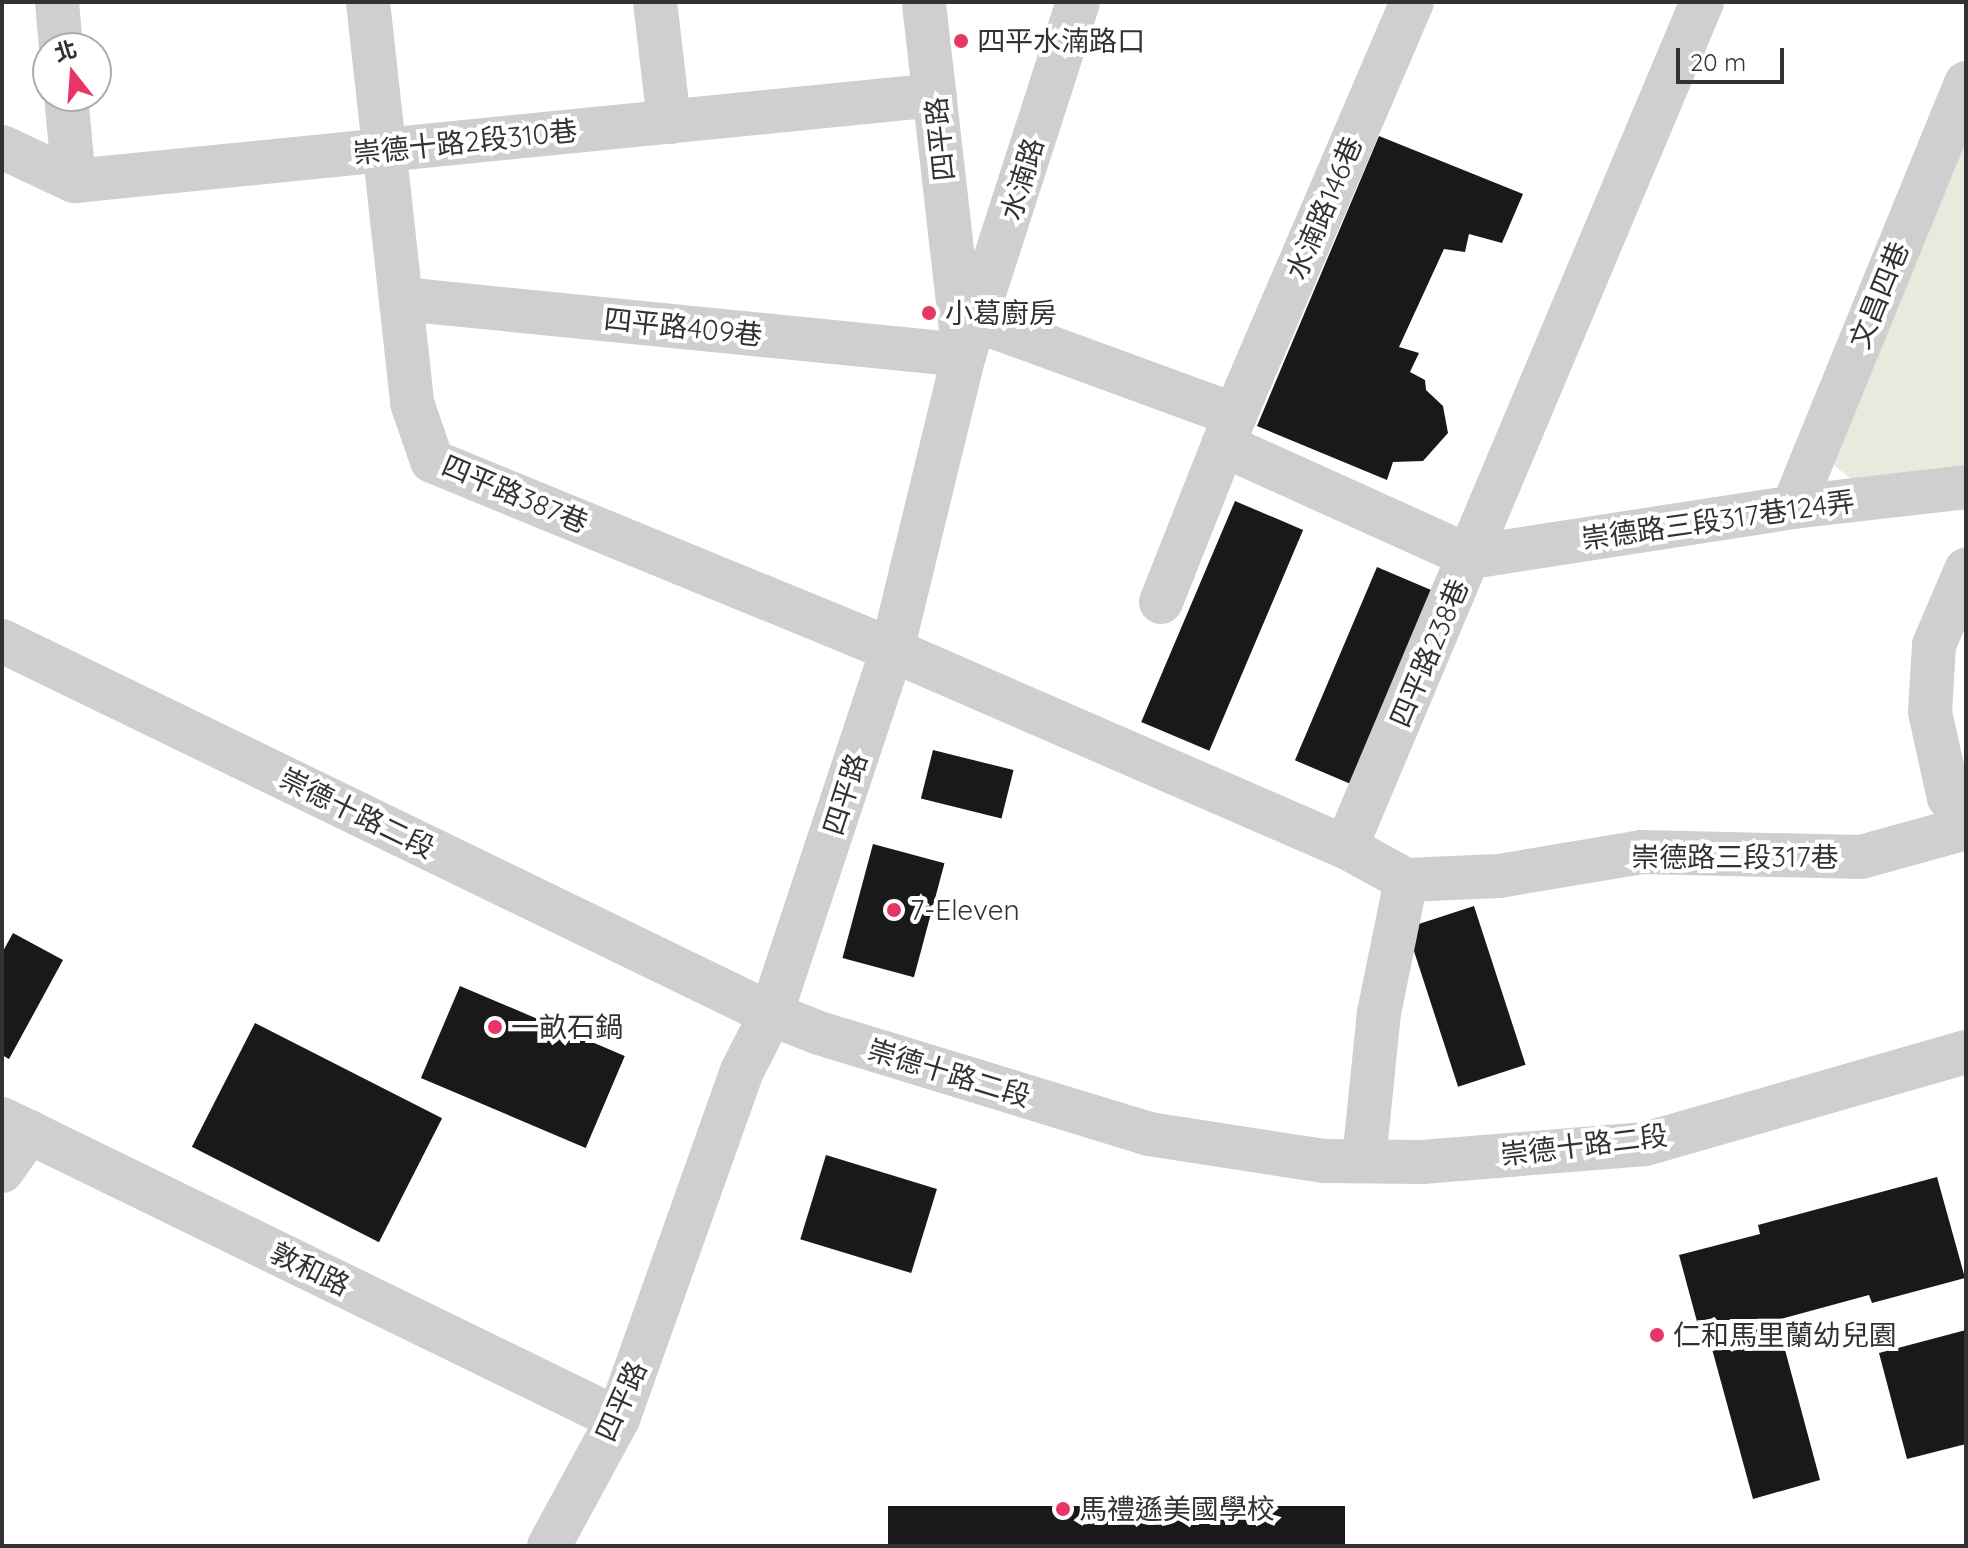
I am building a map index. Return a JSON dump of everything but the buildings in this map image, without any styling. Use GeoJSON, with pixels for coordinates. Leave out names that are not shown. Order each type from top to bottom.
{"type":"FeatureCollection","features":[{"type":"Feature","properties":{"kind":"street"},"geometry":{"type":"LineString","coordinates":[[57,2],[60,32]]}},
{"type":"Feature","properties":{"kind":"street","name":"四平路387巷"},"geometry":{"type":"LineString","coordinates":[[368,2],[412,403],[432,461],[892,650]]}},
{"type":"Feature","properties":{"kind":"street"},"geometry":{"type":"LineString","coordinates":[[655,2],[669,122]]}},
{"type":"Feature","properties":{"kind":"street","name":"四平路"},"geometry":{"type":"LineString","coordinates":[[549,1546],[618,1419],[742,1071],[771,1014],[892,650],[971,338],[924,2]]}},
{"type":"Feature","properties":{"kind":"street","name":"水湳路"},"geometry":{"type":"LineString","coordinates":[[971,338],[1078,2]]}},
{"type":"Feature","properties":{"kind":"street","name":"水湳路146巷"},"geometry":{"type":"LineString","coordinates":[[1161,602],[1229,430],[1412,2]]}},
{"type":"Feature","properties":{"kind":"street","name":"四平路238巷"},"geometry":{"type":"LineString","coordinates":[[1346,847],[1471,557],[1702,2]]}},
{"type":"Feature","properties":{"kind":"street","name":"文昌四巷"},"geometry":{"type":"LineString","coordinates":[[1793,507],[1966,83]]}},
{"type":"Feature","properties":{"kind":"street","name":"崇德十路2段310巷"},"geometry":{"type":"LineString","coordinates":[[74,181],[935,95]]}},
{"type":"Feature","properties":{"kind":"street"},"geometry":{"type":"LineString","coordinates":[[68,112],[74,181]]}},
{"type":"Feature","properties":{"kind":"street"},"geometry":{"type":"LineString","coordinates":[[2,147],[74,181]]}},
{"type":"Feature","properties":{"kind":"street","name":"四平路409巷"},"geometry":{"type":"LineString","coordinates":[[402,299],[971,338],[1229,430],[1471,557]]}},
{"type":"Feature","properties":{"kind":"street","name":"崇德路三段317巷124弄"},"geometry":{"type":"LineString","coordinates":[[1471,557],[1793,507],[1966,487]]}},
{"type":"Feature","properties":{"kind":"street"},"geometry":{"type":"LineString","coordinates":[[1958,813],[1930,712],[1934,645],[1958,612],[1966,570]]}},
{"type":"Feature","properties":{"kind":"street","name":"崇德十路二段"},"geometry":{"type":"LineString","coordinates":[[2,641],[771,1014],[819,1033],[1149,1134],[1324,1161],[1422,1162],[1645,1144],[1966,1052]]}},
{"type":"Feature","properties":{"kind":"street"},"geometry":{"type":"LineString","coordinates":[[892,650],[1346,847],[1406,880],[1379,1013],[1364,1160]]}},
{"type":"Feature","properties":{"kind":"street","name":"崇德路三段317巷"},"geometry":{"type":"LineString","coordinates":[[1406,880],[1499,876],[1642,852],[1861,857],[1958,813]]}},
{"type":"Feature","properties":{"kind":"street"},"geometry":{"type":"LineString","coordinates":[[2,1171],[16,1126]]}},
{"type":"Feature","properties":{"kind":"street","name":"敦和路"},"geometry":{"type":"LineString","coordinates":[[16,1126],[618,1419]]}},
{"type":"Feature","properties":{"kind":"shaded area"},"geometry":{"type":"Polygon","coordinates":[[[1966,124],[1966,465],[1864,489],[1827,460],[1966,124]]]}},
{"type":"Feature","properties":{"kind":"place","name":"四平水湳路口"},"geometry":{"type":"Point","coordinates":[961,41]}},
{"type":"Feature","properties":{"kind":"place","name":"小葛廚房"},"geometry":{"type":"Point","coordinates":[929,313]}},
{"type":"Feature","properties":{"kind":"place","name":"7-Eleven"},"geometry":{"type":"Point","coordinates":[894,910]}},
{"type":"Feature","properties":{"kind":"place","name":"一畝石鍋"},"geometry":{"type":"Point","coordinates":[495,1027]}},
{"type":"Feature","properties":{"kind":"place","name":"仁和馬里蘭幼兒園"},"geometry":{"type":"Point","coordinates":[1657,1335]}},
{"type":"Feature","properties":{"kind":"place","name":"馬禮遜美國學校"},"geometry":{"type":"Point","coordinates":[1063,1509]}}]}
